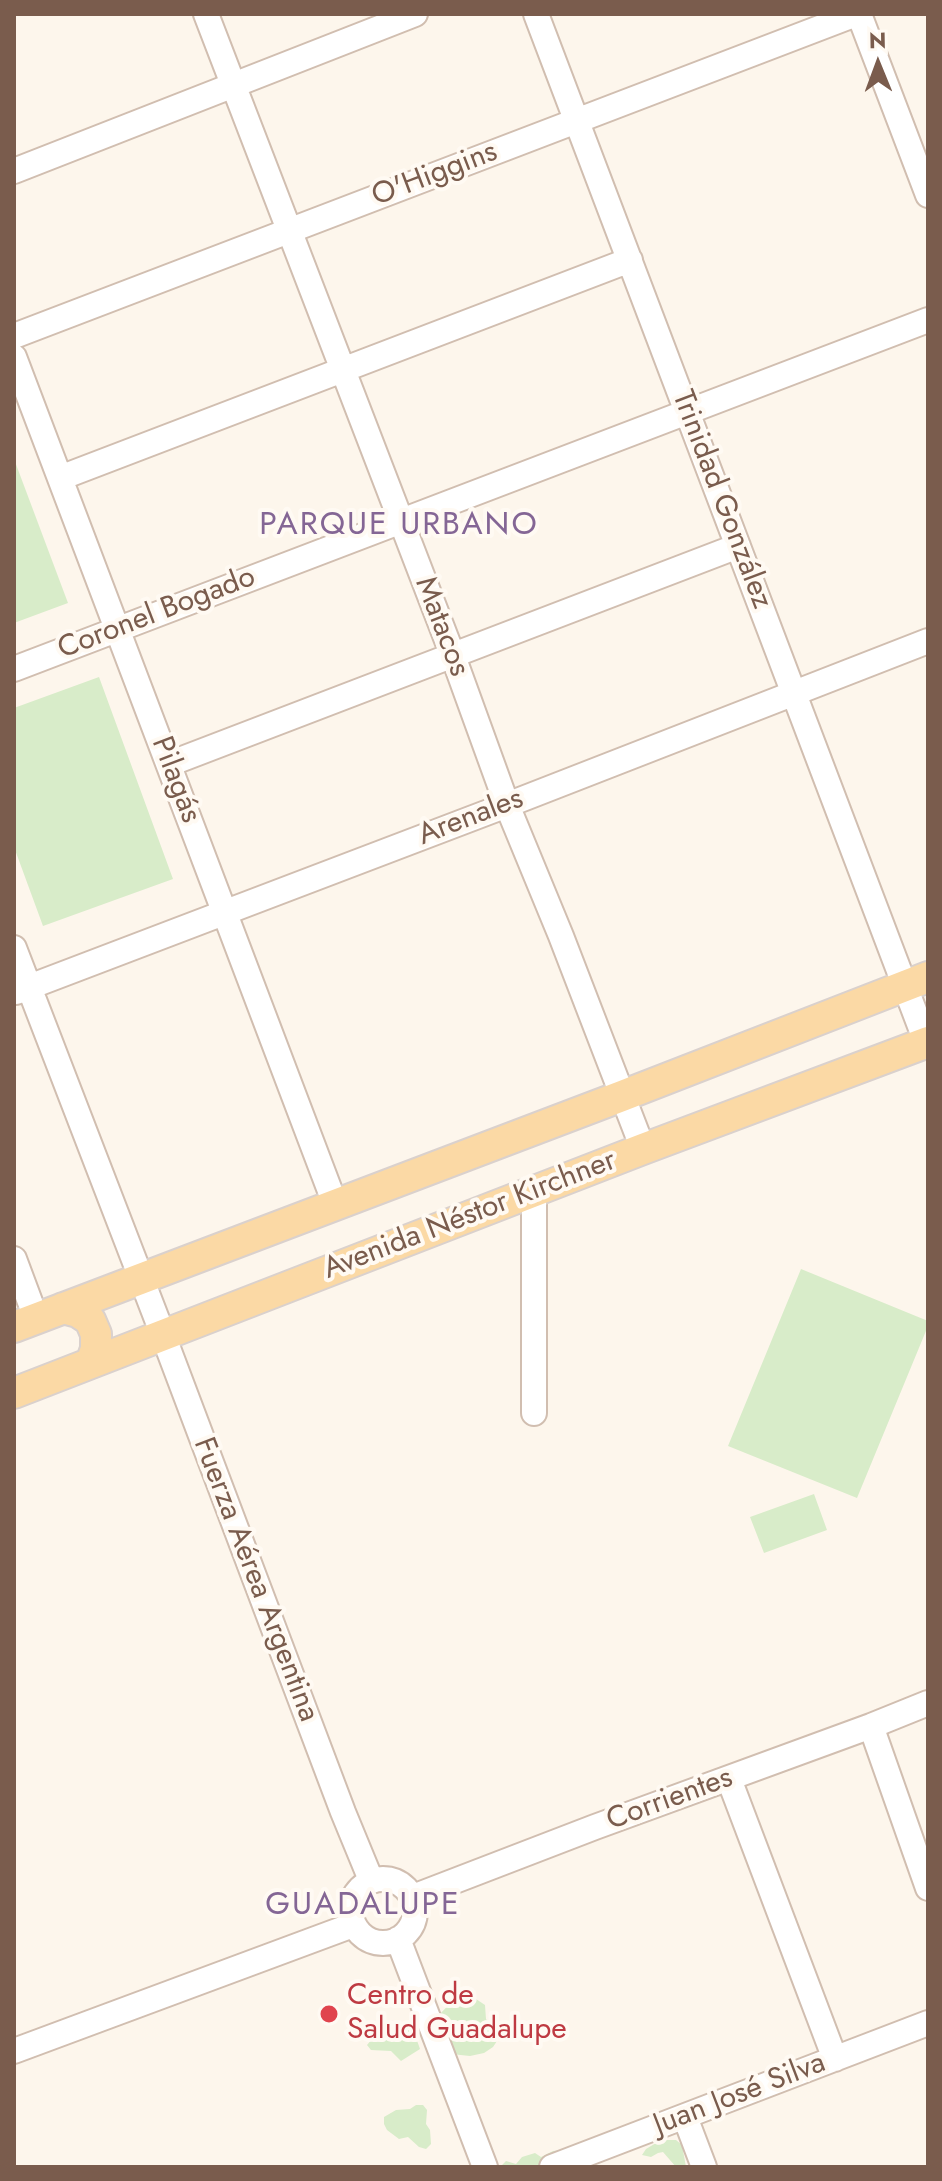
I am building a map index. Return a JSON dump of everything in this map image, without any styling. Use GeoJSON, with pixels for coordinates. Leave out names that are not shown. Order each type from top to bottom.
{"type":"FeatureCollection","features":[{"type":"Feature","properties":{"kind":"main road","name":"Avenida Néstor Kirchner"},"geometry":{"type":"LineString","coordinates":[[38,1318],[916,982]]}},
{"type":"Feature","properties":{"kind":"main road","name":"Avenida Néstor Kirchner"},"geometry":{"type":"LineString","coordinates":[[14,1393],[643,1149],[927,1044]]}},
{"type":"Feature","properties":{"kind":"main road"},"geometry":{"type":"LineString","coordinates":[[38,1318],[78,1312],[90,1320],[96,1334],[96,1349],[91,1363]]}},
{"type":"Feature","properties":{"kind":"street","name":"Matacos"},"geometry":{"type":"LineString","coordinates":[[206,14],[453,656],[507,805],[643,1149]]}},
{"type":"Feature","properties":{"kind":"street"},"geometry":{"type":"LineString","coordinates":[[14,171],[415,14]]}},
{"type":"Feature","properties":{"kind":"street","name":"Trinidad González"},"geometry":{"type":"LineString","coordinates":[[536,14],[793,692],[916,982],[927,1044]]}},
{"type":"Feature","properties":{"kind":"street"},"geometry":{"type":"LineString","coordinates":[[857,14],[928,195]]}},
{"type":"Feature","properties":{"kind":"street","name":"O'Higgins"},"geometry":{"type":"LineString","coordinates":[[14,336],[857,14]]}},
{"type":"Feature","properties":{"kind":"street"},"geometry":{"type":"LineString","coordinates":[[60,478],[630,260]]}},
{"type":"Feature","properties":{"kind":"street","name":"Coronel Bogado"},"geometry":{"type":"LineString","coordinates":[[14,669],[928,320]]}},
{"type":"Feature","properties":{"kind":"street","name":"Pilagás"},"geometry":{"type":"LineString","coordinates":[[14,357],[335,1204]]}},
{"type":"Feature","properties":{"kind":"street"},"geometry":{"type":"LineString","coordinates":[[169,764],[738,546]]}},
{"type":"Feature","properties":{"kind":"street","name":"Arenales"},"geometry":{"type":"LineString","coordinates":[[22,990],[928,641]]}},
{"type":"Feature","properties":{"kind":"street","name":"Fuerza Aérea Argentina"},"geometry":{"type":"LineString","coordinates":[[14,948],[22,990],[163,1335],[371,1880]]}},
{"type":"Feature","properties":{"kind":"street"},"geometry":{"type":"LineString","coordinates":[[534,1192],[534,1413]]}},
{"type":"Feature","properties":{"kind":"street"},"geometry":{"type":"LineString","coordinates":[[14,1259],[38,1318]]}},
{"type":"Feature","properties":{"kind":"street","name":"Corrientes"},"geometry":{"type":"LineString","coordinates":[[413,1897],[928,1703]]}},
{"type":"Feature","properties":{"kind":"street"},"geometry":{"type":"LineString","coordinates":[[871,1726],[928,1888]]}},
{"type":"Feature","properties":{"kind":"street"},"geometry":{"type":"LineString","coordinates":[[729,1779],[835,2059]]}},
{"type":"Feature","properties":{"kind":"street"},"geometry":{"type":"LineString","coordinates":[[387,1878],[402,1884],[413,1897],[416,1909],[414,1921],[408,1932],[398,1939],[385,1943],[372,1941],[361,1935],[353,1925],[350,1912],[352,1899],[360,1887],[371,1880],[387,1878]]}},
{"type":"Feature","properties":{"kind":"street"},"geometry":{"type":"LineString","coordinates":[[14,2051],[353,1925]]}},
{"type":"Feature","properties":{"kind":"street"},"geometry":{"type":"LineString","coordinates":[[398,1939],[485,2167]]}},
{"type":"Feature","properties":{"kind":"street","name":"Juan José Silva"},"geometry":{"type":"LineString","coordinates":[[552,2167],[928,2023]]}},
{"type":"Feature","properties":{"kind":"street"},"geometry":{"type":"LineString","coordinates":[[685,2117],[704,2167]]}},
{"type":"Feature","properties":{"kind":"green space"},"geometry":{"type":"Polygon","coordinates":[[[14,459],[68,603],[14,623],[14,459]]]}},
{"type":"Feature","properties":{"kind":"green space"},"geometry":{"type":"Polygon","coordinates":[[[99,677],[173,879],[43,926],[14,847],[14,708],[99,677]]]}},
{"type":"Feature","properties":{"kind":"green space"},"geometry":{"type":"Polygon","coordinates":[[[801,1269],[928,1321],[857,1498],[728,1446],[801,1269]]]}},
{"type":"Feature","properties":{"kind":"green space"},"geometry":{"type":"Polygon","coordinates":[[[814,1494],[827,1530],[764,1553],[750,1517],[814,1494]]]}},
{"type":"Feature","properties":{"kind":"green space"},"geometry":{"type":"Polygon","coordinates":[[[458,1995],[473,1997],[485,2005],[486,2019],[497,2041],[484,2053],[470,2056],[451,2054],[447,2025],[440,2014],[458,1995]]]}},
{"type":"Feature","properties":{"kind":"green space"},"geometry":{"type":"Polygon","coordinates":[[[405,2029],[413,2029],[420,2049],[401,2061],[391,2051],[371,2050],[367,2045],[372,2039],[393,2036],[405,2029]]]}},
{"type":"Feature","properties":{"kind":"green space"},"geometry":{"type":"Polygon","coordinates":[[[423,2105],[427,2110],[426,2124],[430,2130],[431,2144],[426,2149],[408,2137],[399,2139],[384,2124],[384,2117],[423,2105]]]}},
{"type":"Feature","properties":{"kind":"green space"},"geometry":{"type":"Polygon","coordinates":[[[661,2140],[676,2140],[682,2145],[686,2167],[676,2167],[663,2152],[651,2157],[642,2155],[661,2140]]]}},
{"type":"Feature","properties":{"kind":"green space"},"geometry":{"type":"Polygon","coordinates":[[[563,2150],[552,2167],[500,2167],[506,2161],[516,2164],[522,2157],[535,2153],[541,2157],[563,2150]]]}},
{"type":"Feature","properties":{"kind":"place","name":"Centro de Salud Guadalupe"},"geometry":{"type":"Point","coordinates":[329,2014]}},
{"type":"Feature","properties":{"kind":"district","name":"PARQUE URBANO"},"geometry":{"type":"Point","coordinates":[399,526]}},
{"type":"Feature","properties":{"kind":"district","name":"GUADALUPE"},"geometry":{"type":"Point","coordinates":[363,1906]}}]}
